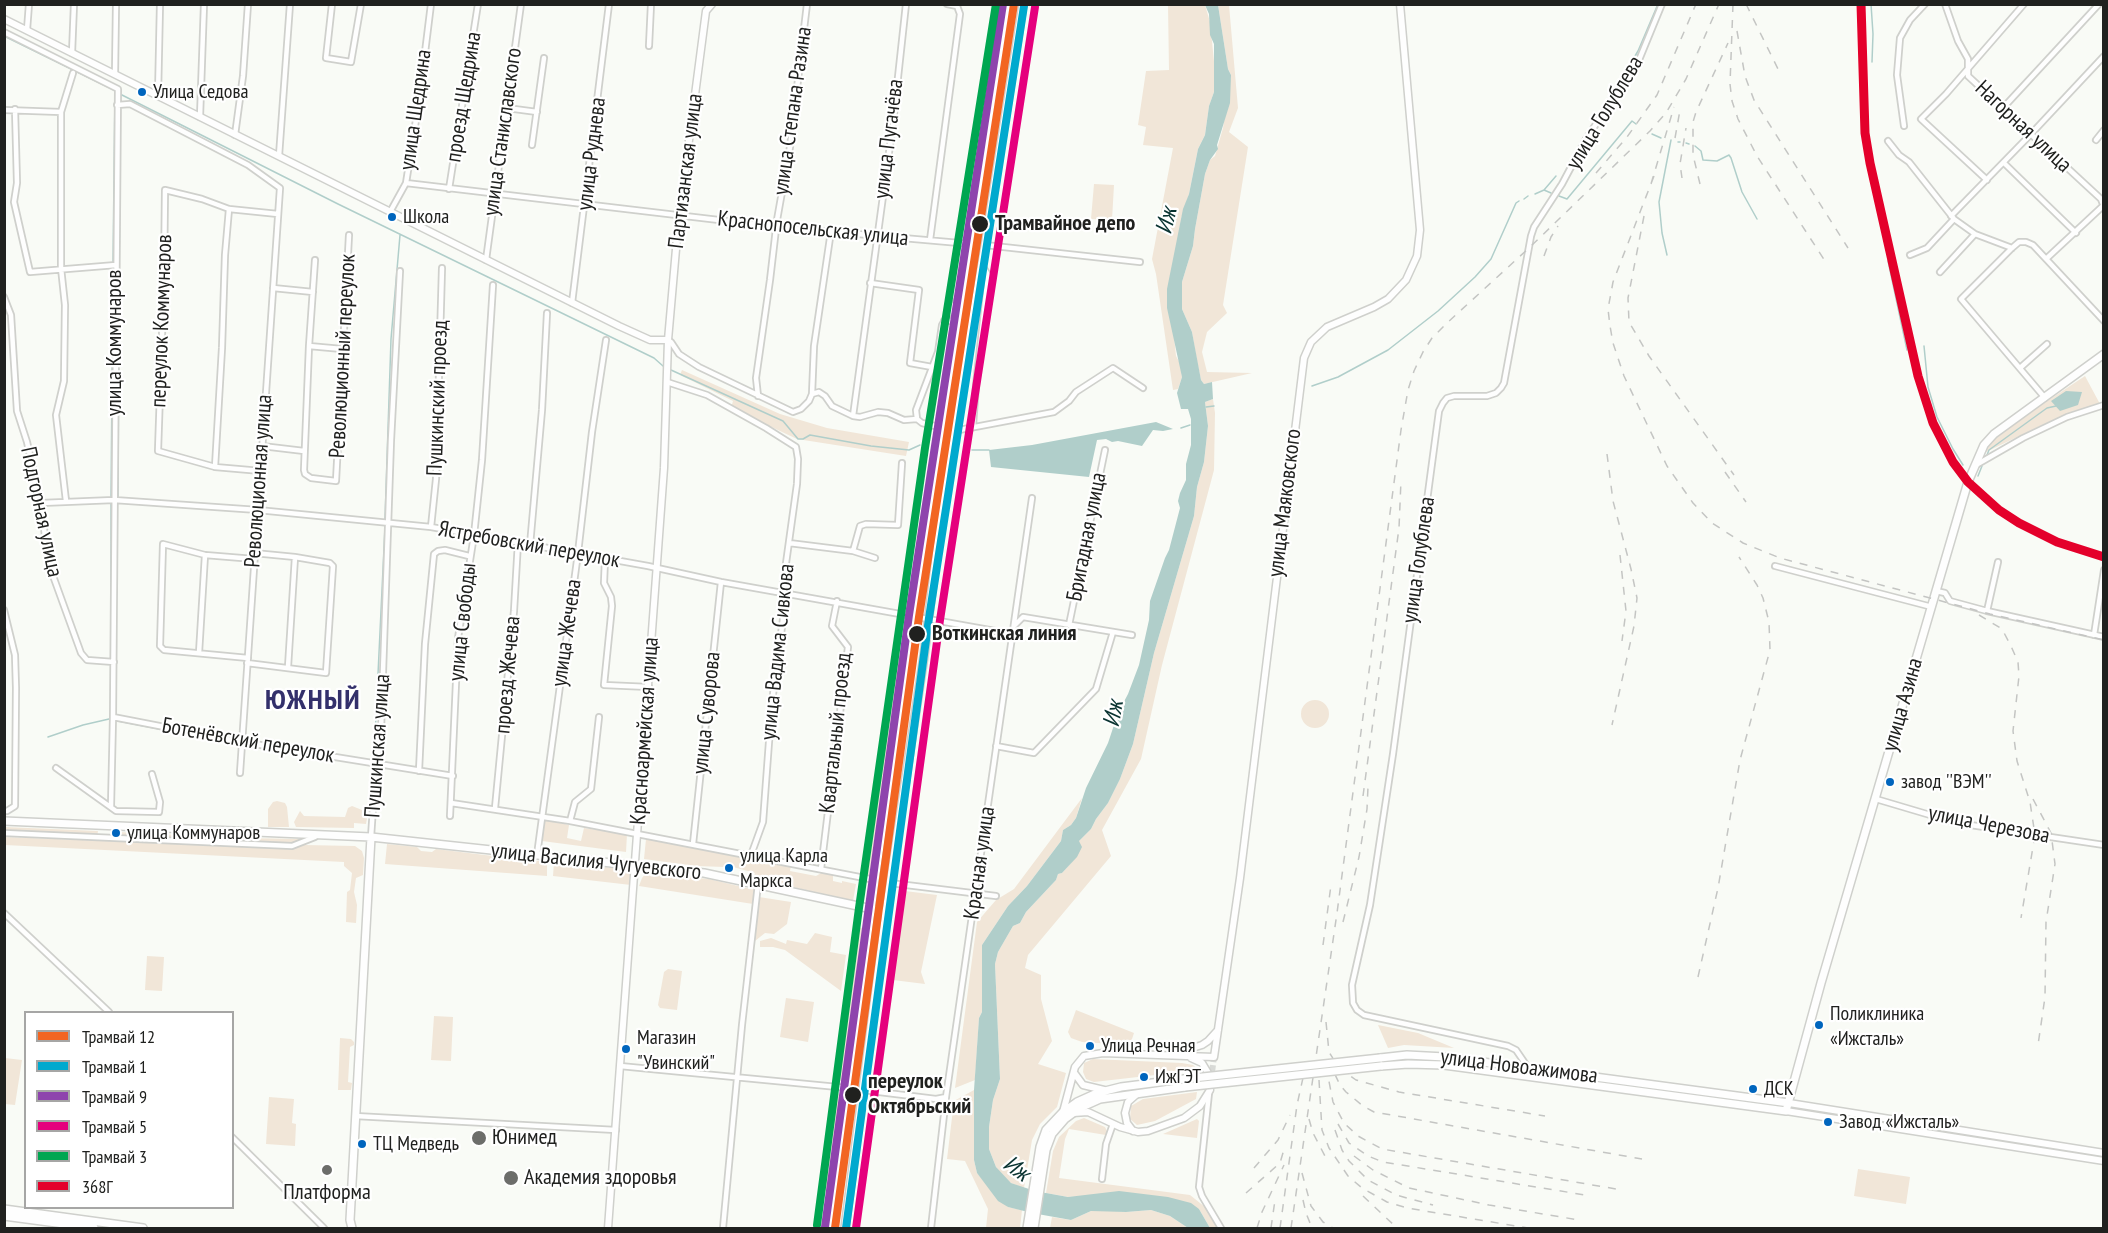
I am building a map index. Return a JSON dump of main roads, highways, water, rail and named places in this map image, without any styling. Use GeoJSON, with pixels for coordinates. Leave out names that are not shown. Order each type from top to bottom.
{"type":"FeatureCollection","features":[{"type":"Feature","properties":{"kind":"main road","name":"Партизанская улица"},"geometry":{"type":"LineString","coordinates":[[668,340],[680,215],[706,11],[712,4]]}},
{"type":"Feature","properties":{"kind":"main road"},"geometry":{"type":"LineString","coordinates":[[830,1228],[875,880],[940,450],[942,424],[966,285],[1009,4]]}},
{"type":"Feature","properties":{"kind":"main road"},"geometry":{"type":"LineString","coordinates":[[845,1228],[890,883],[929,619],[949,451],[956,427],[1023,4]]}},
{"type":"Feature","properties":{"kind":"main road","name":"улица Маяковского"},"geometry":{"type":"LineString","coordinates":[[1187,1056],[1215,1057],[1240,878],[1304,358],[1311,342],[1327,327],[1388,299],[1406,280],[1417,256],[1420,230],[1400,4]]}},
{"type":"Feature","properties":{"kind":"main road"},"geometry":{"type":"LineString","coordinates":[[4,19],[640,336],[650,340],[668,340]]}},
{"type":"Feature","properties":{"kind":"main road"},"geometry":{"type":"LineString","coordinates":[[971,244],[985,245]]}},
{"type":"Feature","properties":{"kind":"main road","name":"Красноармейская улица"},"geometry":{"type":"LineString","coordinates":[[608,1228],[649,687],[667,418],[668,340]]}},
{"type":"Feature","properties":{"kind":"main road","name":"улица Азина"},"geometry":{"type":"LineString","coordinates":[[1788,1107],[1821,983],[1968,482],[1989,439],[2103,354]]}},
{"type":"Feature","properties":{"kind":"main road","name":"улица Василия Чугуевского"},"geometry":{"type":"LineString","coordinates":[[6,821],[371,837],[704,873],[886,912]]}},
{"type":"Feature","properties":{"kind":"main road","name":"Пушкинская улица"},"geometry":{"type":"LineString","coordinates":[[352,1228],[350,1220],[355,1116],[371,837]]}},
{"type":"Feature","properties":{"kind":"main road"},"geometry":{"type":"LineString","coordinates":[[1169,1056],[1202,1046],[1218,1029]]}},
{"type":"Feature","properties":{"kind":"main road"},"geometry":{"type":"LineString","coordinates":[[1063,1112],[1077,1063],[1090,1054],[1187,1056],[1202,1063],[1211,1078]]}},
{"type":"Feature","properties":{"kind":"main road","name":"улица Новоажимова"},"geometry":{"type":"LineString","coordinates":[[1027,1228],[1040,1147],[1046,1130],[1063,1112],[1089,1096],[1107,1090],[1432,1056],[2103,1153]]}},
{"type":"Feature","properties":{"kind":"main road","name":"улица Новоажимова"},"geometry":{"type":"LineString","coordinates":[[1380,1062],[1444,1065],[1788,1107],[2103,1161]]}},
{"type":"Feature","properties":{"kind":"main road"},"geometry":{"type":"LineString","coordinates":[[1075,1074],[1083,1085],[1107,1090]]}},
{"type":"Feature","properties":{"kind":"main road","name":"улица Новоажимова"},"geometry":{"type":"LineString","coordinates":[[1034,1228],[1041,1171],[1050,1138],[1059,1125],[1072,1113],[1100,1099],[1185,1083]]}},
{"type":"Feature","properties":{"kind":"main road"},"geometry":{"type":"LineString","coordinates":[[1072,1113],[1088,1112],[1133,1131],[1148,1131],[1184,1118],[1200,1106],[1210,1090]]}},
{"type":"Feature","properties":{"kind":"main road"},"geometry":{"type":"LineString","coordinates":[[1133,1131],[1126,1123],[1125,1109],[1131,1098],[1139,1092]]}},
{"type":"Feature","properties":{"kind":"main road"},"geometry":{"type":"LineString","coordinates":[[4,1209],[94,1226]]}},
{"type":"Feature","properties":{"kind":"main road"},"geometry":{"type":"LineString","coordinates":[[4,1216],[94,1226],[143,1228]]}},
{"type":"Feature","properties":{"kind":"main road","name":"Пушкинская улица"},"geometry":{"type":"LineString","coordinates":[[346,1228],[350,1220]]}},
{"type":"Feature","properties":{"kind":"water","name":"Иж"},"geometry":{"type":"Polygon","coordinates":[[[1205,5],[1218,5],[1228,69],[1231,75],[1230,103],[1217,145],[1218,149],[1210,160],[1205,174],[1193,246],[1182,282],[1182,309],[1192,332],[1201,380],[1204,384],[1212,382],[1213,399],[1205,402],[1208,426],[1194,516],[1154,653],[1133,744],[1120,779],[1091,829],[1079,841],[1082,847],[1077,857],[1062,873],[1058,874],[1056,880],[1026,912],[1020,923],[1013,926],[998,952],[995,964],[1000,1079],[993,1100],[989,1127],[989,1149],[996,1167],[1011,1183],[1035,1191],[1068,1197],[1119,1191],[1168,1197],[1191,1203],[1199,1209],[1210,1228],[1188,1228],[1170,1216],[1151,1210],[1091,1211],[1071,1220],[1008,1207],[998,1201],[977,1173],[974,1160],[974,1090],[979,1018],[982,1012],[982,945],[1008,906],[1027,886],[1061,841],[1063,830],[1076,818],[1086,788],[1108,743],[1139,665],[1149,620],[1150,601],[1169,550],[1180,508],[1178,501],[1186,480],[1186,464],[1191,445],[1191,419],[1188,409],[1181,409],[1177,393],[1182,377],[1167,308],[1167,289],[1183,209],[1189,194],[1198,149],[1205,135],[1209,106],[1214,92],[1214,44],[1210,35],[1209,14],[1205,5]]]}},
{"type":"Feature","properties":{"kind":"water"},"geometry":{"type":"Polygon","coordinates":[[[2066,391],[2082,392],[2078,405],[2060,411],[2051,401],[2066,391]]]}},
{"type":"Feature","properties":{"kind":"water"},"geometry":{"type":"Polygon","coordinates":[[[1156,422],[1173,429],[1153,430],[1142,446],[1106,439],[1097,440],[1089,477],[991,467],[989,450],[1032,445],[1156,422]]]}},
{"type":"Feature","properties":{"kind":"waterway"},"geometry":{"type":"LineString","coordinates":[[1620,81],[1638,51],[1658,4]]}},
{"type":"Feature","properties":{"kind":"waterway"},"geometry":{"type":"LineString","coordinates":[[1871,4],[1872,62]]}},
{"type":"Feature","properties":{"kind":"waterway"},"geometry":{"type":"LineString","coordinates":[[4,36],[114,90]]}},
{"type":"Feature","properties":{"kind":"waterway"},"geometry":{"type":"LineString","coordinates":[[113,263],[115,91]]}},
{"type":"Feature","properties":{"kind":"waterway"},"geometry":{"type":"LineString","coordinates":[[120,103],[120,94],[338,204],[654,358],[663,366]]}},
{"type":"Feature","properties":{"kind":"waterway"},"geometry":{"type":"LineString","coordinates":[[118,498],[120,108]]}},
{"type":"Feature","properties":{"kind":"waterway"},"geometry":{"type":"LineString","coordinates":[[1559,196],[1567,199],[1632,121],[1636,124]]}},
{"type":"Feature","properties":{"kind":"waterway"},"geometry":{"type":"LineString","coordinates":[[1652,134],[1661,138]]}},
{"type":"Feature","properties":{"kind":"waterway"},"geometry":{"type":"LineString","coordinates":[[1667,255],[1659,202],[1671,140]]}},
{"type":"Feature","properties":{"kind":"waterway"},"geometry":{"type":"LineString","coordinates":[[1695,146],[1701,151],[1703,160],[1717,161],[1729,155],[1742,192],[1757,219]]}},
{"type":"Feature","properties":{"kind":"waterway"},"geometry":{"type":"LineString","coordinates":[[1535,194],[1544,190],[1556,176]]}},
{"type":"Feature","properties":{"kind":"waterway"},"geometry":{"type":"LineString","coordinates":[[1544,190],[1551,193]]}},
{"type":"Feature","properties":{"kind":"waterway"},"geometry":{"type":"LineString","coordinates":[[1524,199],[1528,196]]}},
{"type":"Feature","properties":{"kind":"waterway"},"geometry":{"type":"LineString","coordinates":[[1312,386],[1338,377],[1388,350],[1438,311],[1491,259],[1516,203],[1519,201]]}},
{"type":"Feature","properties":{"kind":"waterway"},"geometry":{"type":"LineString","coordinates":[[385,519],[391,339],[400,235]]}},
{"type":"Feature","properties":{"kind":"waterway"},"geometry":{"type":"LineString","coordinates":[[1888,261],[1907,350]]}},
{"type":"Feature","properties":{"kind":"waterway"},"geometry":{"type":"LineString","coordinates":[[111,497],[113,268]]}},
{"type":"Feature","properties":{"kind":"waterway"},"geometry":{"type":"LineString","coordinates":[[1924,346],[1928,387],[1937,417],[1963,465]]}},
{"type":"Feature","properties":{"kind":"waterway"},"geometry":{"type":"LineString","coordinates":[[671,370],[783,421],[798,439],[810,435],[909,450],[920,445]]}},
{"type":"Feature","properties":{"kind":"waterway"},"geometry":{"type":"LineString","coordinates":[[1206,407],[1214,406]]}},
{"type":"Feature","properties":{"kind":"waterway"},"geometry":{"type":"LineString","coordinates":[[1987,455],[1989,450],[2047,408],[2056,406]]}},
{"type":"Feature","properties":{"kind":"waterway"},"geometry":{"type":"LineString","coordinates":[[1181,428],[1190,425]]}},
{"type":"Feature","properties":{"kind":"waterway"},"geometry":{"type":"LineString","coordinates":[[972,450],[989,450]]}},
{"type":"Feature","properties":{"kind":"waterway"},"geometry":{"type":"LineString","coordinates":[[1978,476],[1982,466]]}},
{"type":"Feature","properties":{"kind":"waterway"},"geometry":{"type":"LineString","coordinates":[[111,502],[111,592]]}},
{"type":"Feature","properties":{"kind":"waterway"},"geometry":{"type":"LineString","coordinates":[[375,737],[385,527]]}},
{"type":"Feature","properties":{"kind":"waterway"},"geometry":{"type":"LineString","coordinates":[[48,737],[109,719]]}},
{"type":"Feature","properties":{"kind":"waterway"},"geometry":{"type":"LineString","coordinates":[[118,721],[236,744]]}},
{"type":"Feature","properties":{"kind":"waterway"},"geometry":{"type":"LineString","coordinates":[[242,745],[371,765]]}},
{"type":"Feature","properties":{"kind":"waterway"},"geometry":{"type":"LineString","coordinates":[[372,760],[374,745]]}},
{"type":"Feature","properties":{"kind":"tunnel"},"geometry":{"type":"LineString","coordinates":[[1211,1080],[1214,1057]]}},
{"type":"Feature","properties":{"kind":"tram line","name":"3"},"geometry":{"type":"LineString","coordinates":[[817,1225],[859,908],[925,448],[996,4]]}},
{"type":"Feature","properties":{"kind":"tram line","name":"9"},"geometry":{"type":"LineString","coordinates":[[825,1227],[909,615],[1003,4]]}},
{"type":"Feature","properties":{"kind":"tram line","name":"12"},"geometry":{"type":"LineString","coordinates":[[835,1228],[919,617],[1014,4]]}},
{"type":"Feature","properties":{"kind":"tram line","name":"1"},"geometry":{"type":"LineString","coordinates":[[846,1228],[929,618],[1024,6]]}},
{"type":"Feature","properties":{"kind":"tram line","name":"5"},"geometry":{"type":"LineString","coordinates":[[856,1228],[940,620],[1035,7]]}},
{"type":"Feature","properties":{"kind":"tram line"},"geometry":{"type":"LineString","coordinates":[[1005,65],[1008,56]]}},
{"type":"Feature","properties":{"kind":"railway"},"geometry":{"type":"LineString","coordinates":[[1596,173],[1627,137],[1657,95],[1696,4]]}},
{"type":"Feature","properties":{"kind":"railway"},"geometry":{"type":"LineString","coordinates":[[1291,1228],[1337,913],[1401,430],[1414,371],[1432,338],[1529,248],[1666,113],[1686,79],[1719,4]]}},
{"type":"Feature","properties":{"kind":"railway"},"geometry":{"type":"LineString","coordinates":[[1733,4],[1730,84],[1732,101],[1738,119],[1757,156],[1825,261]]}},
{"type":"Feature","properties":{"kind":"railway"},"geometry":{"type":"LineString","coordinates":[[1746,4],[1778,69]]}},
{"type":"Feature","properties":{"kind":"railway"},"geometry":{"type":"LineString","coordinates":[[1737,31],[1745,76],[1754,100],[1848,248]]}},
{"type":"Feature","properties":{"kind":"railway"},"geometry":{"type":"LineString","coordinates":[[1700,184],[1693,155],[1693,122],[1728,43]]}},
{"type":"Feature","properties":{"kind":"railway"},"geometry":{"type":"LineString","coordinates":[[1651,184],[1674,107]]}},
{"type":"Feature","properties":{"kind":"railway"},"geometry":{"type":"LineString","coordinates":[[1675,138],[1680,110]]}},
{"type":"Feature","properties":{"kind":"railway"},"geometry":{"type":"LineString","coordinates":[[1682,178],[1680,164],[1686,128]]}},
{"type":"Feature","properties":{"kind":"railway"},"geometry":{"type":"LineString","coordinates":[[1654,176],[1613,282],[1608,309],[1610,326],[1624,376],[1667,466],[1693,503],[1712,523],[1743,543],[1780,558],[1990,614],[2104,640]]}},
{"type":"Feature","properties":{"kind":"railway"},"geometry":{"type":"LineString","coordinates":[[1644,216],[1628,298],[1629,322],[1649,356],[1734,475]]}},
{"type":"Feature","properties":{"kind":"railway"},"geometry":{"type":"LineString","coordinates":[[1544,256],[1558,226]]}},
{"type":"Feature","properties":{"kind":"railway"},"geometry":{"type":"LineString","coordinates":[[1607,454],[1613,501],[1637,598],[1634,626],[1612,725]]}},
{"type":"Feature","properties":{"kind":"railway"},"geometry":{"type":"LineString","coordinates":[[1725,472],[1746,502]]}},
{"type":"Feature","properties":{"kind":"railway"},"geometry":{"type":"LineString","coordinates":[[1363,796],[1399,528],[1401,480]]}},
{"type":"Feature","properties":{"kind":"railway"},"geometry":{"type":"LineString","coordinates":[[1620,555],[1626,611],[1622,641]]}},
{"type":"Feature","properties":{"kind":"railway"},"geometry":{"type":"LineString","coordinates":[[1698,977],[1718,888],[1740,760],[1770,650],[1769,622],[1763,598],[1739,557]]}},
{"type":"Feature","properties":{"kind":"railway"},"geometry":{"type":"LineString","coordinates":[[1979,615],[2002,629],[2018,662],[2019,676],[2013,731],[2017,761],[2030,802],[2035,835],[2021,918]]}},
{"type":"Feature","properties":{"kind":"railway"},"geometry":{"type":"LineString","coordinates":[[1343,922],[1359,857],[1367,809],[1368,787]]}},
{"type":"Feature","properties":{"kind":"railway"},"geometry":{"type":"LineString","coordinates":[[2033,799],[2051,833],[2055,864],[2046,922],[2045,997],[2038,1045]]}},
{"type":"Feature","properties":{"kind":"railway"},"geometry":{"type":"LineString","coordinates":[[1323,945],[1331,885]]}},
{"type":"Feature","properties":{"kind":"railway"},"geometry":{"type":"LineString","coordinates":[[1326,1022],[1329,1052],[1339,1068],[1356,1080],[1399,1092],[1545,1116]]}},
{"type":"Feature","properties":{"kind":"railway"},"geometry":{"type":"LineString","coordinates":[[1280,1228],[1297,1105],[1308,1055]]}},
{"type":"Feature","properties":{"kind":"railway"},"geometry":{"type":"LineString","coordinates":[[1328,1060],[1346,1092],[1374,1112],[1642,1159]]}},
{"type":"Feature","properties":{"kind":"railway"},"geometry":{"type":"LineString","coordinates":[[1326,1066],[1333,1102],[1344,1123],[1358,1136],[1382,1149],[1622,1190]]}},
{"type":"Feature","properties":{"kind":"railway"},"geometry":{"type":"LineString","coordinates":[[1319,1080],[1322,1130],[1329,1148],[1348,1176],[1362,1188],[1387,1202],[1407,1208],[1528,1228]]}},
{"type":"Feature","properties":{"kind":"railway"},"geometry":{"type":"LineString","coordinates":[[1254,1168],[1278,1140],[1290,1115]]}},
{"type":"Feature","properties":{"kind":"railway"},"geometry":{"type":"LineString","coordinates":[[1309,1119],[1313,1133],[1326,1158]]}},
{"type":"Feature","properties":{"kind":"railway"},"geometry":{"type":"LineString","coordinates":[[1338,1124],[1349,1143],[1368,1156],[1383,1162],[1585,1195]]}},
{"type":"Feature","properties":{"kind":"railway"},"geometry":{"type":"LineString","coordinates":[[1335,1130],[1342,1150],[1349,1161],[1368,1180],[1396,1195],[1433,1205]]}},
{"type":"Feature","properties":{"kind":"railway"},"geometry":{"type":"LineString","coordinates":[[1246,1193],[1280,1163],[1285,1146]]}},
{"type":"Feature","properties":{"kind":"railway"},"geometry":{"type":"LineString","coordinates":[[1354,1156],[1373,1170],[1409,1188],[1489,1205],[1579,1220]]}},
{"type":"Feature","properties":{"kind":"railway"},"geometry":{"type":"LineString","coordinates":[[1257,1228],[1284,1165]]}},
{"type":"Feature","properties":{"kind":"railway"},"geometry":{"type":"LineString","coordinates":[[1302,1173],[1311,1206],[1323,1222],[1333,1228]]}},
{"type":"Feature","properties":{"kind":"railway"},"geometry":{"type":"LineString","coordinates":[[1363,1196],[1397,1228]]}},
{"type":"Feature","properties":{"kind":"railway"},"geometry":{"type":"LineString","coordinates":[[1271,1228],[1275,1200]]}},
{"type":"Feature","properties":{"kind":"railway"},"geometry":{"type":"LineString","coordinates":[[1303,1200],[1312,1228]]}},
{"type":"Feature","properties":{"kind":"place","name":"Улица Седова"},"geometry":{"type":"Point","coordinates":[142,92]}},
{"type":"Feature","properties":{"kind":"place","name":"Школа"},"geometry":{"type":"Point","coordinates":[392,217]}},
{"type":"Feature","properties":{"kind":"place","name":"Трамвайное депо"},"geometry":{"type":"Point","coordinates":[980,224]}},
{"type":"Feature","properties":{"kind":"place","name":"Воткинская линия"},"geometry":{"type":"Point","coordinates":[917,634]}},
{"type":"Feature","properties":{"kind":"place","name":"завод ''ВЭМ''"},"geometry":{"type":"Point","coordinates":[1890,782]}},
{"type":"Feature","properties":{"kind":"place","name":"улица Коммунаров"},"geometry":{"type":"Point","coordinates":[116,833]}},
{"type":"Feature","properties":{"kind":"place","name":"улица Карла Маркса"},"geometry":{"type":"Point","coordinates":[729,868]}},
{"type":"Feature","properties":{"kind":"place","name":"Поликлиника «Ижсталь»"},"geometry":{"type":"Point","coordinates":[1819,1025]}},
{"type":"Feature","properties":{"kind":"place","name":"Улица Речная"},"geometry":{"type":"Point","coordinates":[1090,1046]}},
{"type":"Feature","properties":{"kind":"place","name":"Магазин \"Увинский\""},"geometry":{"type":"Point","coordinates":[626,1049]}},
{"type":"Feature","properties":{"kind":"place","name":"ИжГЭТ"},"geometry":{"type":"Point","coordinates":[1144,1077]}},
{"type":"Feature","properties":{"kind":"place","name":"ДСК"},"geometry":{"type":"Point","coordinates":[1753,1089]}},
{"type":"Feature","properties":{"kind":"place","name":"переулок Октябрьский"},"geometry":{"type":"Point","coordinates":[853,1095]}},
{"type":"Feature","properties":{"kind":"place","name":"Завод «Ижсталь»"},"geometry":{"type":"Point","coordinates":[1828,1122]}},
{"type":"Feature","properties":{"kind":"place","name":"Юнимед"},"geometry":{"type":"Point","coordinates":[479,1138]}},
{"type":"Feature","properties":{"kind":"place","name":"ТЦ Медведь"},"geometry":{"type":"Point","coordinates":[362,1144]}},
{"type":"Feature","properties":{"kind":"place","name":"Платформа"},"geometry":{"type":"Point","coordinates":[327,1170]}},
{"type":"Feature","properties":{"kind":"place","name":"Академия здоровья"},"geometry":{"type":"Point","coordinates":[511,1178]}},
{"type":"Feature","properties":{"kind":"district","name":"ЮЖНЫЙ"},"geometry":{"type":"Point","coordinates":[313,701]}}]}
